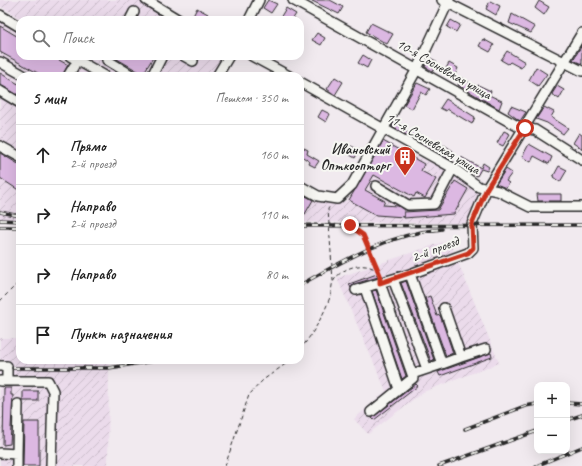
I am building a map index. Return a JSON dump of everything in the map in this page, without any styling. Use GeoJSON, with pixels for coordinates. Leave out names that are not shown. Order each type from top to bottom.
{"type":"FeatureCollection","features":[{"type":"Feature","properties":{"kind":"street"},"geometry":{"type":"LineString","coordinates":[[146,0],[172,16]]}},
{"type":"Feature","properties":{"kind":"street"},"geometry":{"type":"LineString","coordinates":[[251,16],[259,0]]}},
{"type":"Feature","properties":{"kind":"street","name":"10-я Сосневская улица"},"geometry":{"type":"LineString","coordinates":[[293,0],[417,68],[519,127],[535,130],[582,160]]}},
{"type":"Feature","properties":{"kind":"street"},"geometry":{"type":"LineString","coordinates":[[304,188],[318,196],[337,199],[352,185],[417,68],[446,1],[582,71]]}},
{"type":"Feature","properties":{"kind":"street"},"geometry":{"type":"LineString","coordinates":[[0,15],[16,25]]}},
{"type":"Feature","properties":{"kind":"street","name":"2-й проезд"},"geometry":{"type":"LineString","coordinates":[[399,389],[360,289],[410,274],[468,253],[473,248],[472,224],[487,189],[582,33]]}},
{"type":"Feature","properties":{"kind":"street"},"geometry":{"type":"LineString","coordinates":[[76,60],[94,72]]}},
{"type":"Feature","properties":{"kind":"street"},"geometry":{"type":"LineString","coordinates":[[107,60],[126,72]]}},
{"type":"Feature","properties":{"kind":"street"},"geometry":{"type":"LineString","coordinates":[[154,72],[160,60]]}},
{"type":"Feature","properties":{"kind":"street"},"geometry":{"type":"LineString","coordinates":[[219,72],[227,60]]}},
{"type":"Feature","properties":{"kind":"street"},"geometry":{"type":"LineString","coordinates":[[259,60],[282,72]]}},
{"type":"Feature","properties":{"kind":"street"},"geometry":{"type":"LineString","coordinates":[[0,62],[18,72]]}},
{"type":"Feature","properties":{"kind":"street"},"geometry":{"type":"LineString","coordinates":[[70,72],[74,66]]}},
{"type":"Feature","properties":{"kind":"street","name":"11-я Сосневская улица"},"geometry":{"type":"LineString","coordinates":[[304,84],[453,168],[479,187],[498,191],[530,208],[582,207]]}},
{"type":"Feature","properties":{"kind":"street"},"geometry":{"type":"LineString","coordinates":[[0,91],[16,101]]}},
{"type":"Feature","properties":{"kind":"street"},"geometry":{"type":"LineString","coordinates":[[0,146],[16,155]]}},
{"type":"Feature","properties":{"kind":"street"},"geometry":{"type":"LineString","coordinates":[[376,186],[408,205],[434,204],[453,168]]}},
{"type":"Feature","properties":{"kind":"street"},"geometry":{"type":"LineString","coordinates":[[410,274],[442,364]]}},
{"type":"Feature","properties":{"kind":"street"},"geometry":{"type":"LineString","coordinates":[[393,279],[426,369]]}},
{"type":"Feature","properties":{"kind":"street"},"geometry":{"type":"LineString","coordinates":[[371,412],[413,378],[380,283]]}},
{"type":"Feature","properties":{"kind":"street"},"geometry":{"type":"LineString","coordinates":[[444,308],[461,357]]}},
{"type":"Feature","properties":{"kind":"street"},"geometry":{"type":"LineString","coordinates":[[412,374],[486,349]]}},
{"type":"Feature","properties":{"kind":"street"},"geometry":{"type":"LineString","coordinates":[[0,366],[7,366],[3,382],[48,381],[53,391],[51,466]]}},
{"type":"Feature","properties":{"kind":"street"},"geometry":{"type":"LineString","coordinates":[[17,466],[18,404]]}},
{"type":"Feature","properties":{"kind":"street"},"geometry":{"type":"LineString","coordinates":[[0,453],[17,454]]}},
{"type":"Feature","properties":{"kind":"path"},"geometry":{"type":"LineString","coordinates":[[304,345],[315,330],[330,296],[333,282],[328,209],[337,199]]}},
{"type":"Feature","properties":{"kind":"path"},"geometry":{"type":"LineString","coordinates":[[304,224],[350,225],[363,235],[380,275],[380,283]]}},
{"type":"Feature","properties":{"kind":"path"},"geometry":{"type":"LineString","coordinates":[[333,282],[347,270],[365,265],[372,267],[378,272]]}},
{"type":"Feature","properties":{"kind":"path"},"geometry":{"type":"LineString","coordinates":[[0,301],[16,285]]}},
{"type":"Feature","properties":{"kind":"path"},"geometry":{"type":"LineString","coordinates":[[225,466],[249,395],[263,380],[285,364]]}},
{"type":"Feature","properties":{"kind":"shaded area"},"geometry":{"type":"Polygon","coordinates":[[[0,0],[145,0],[171,16],[16,16],[0,6],[0,0]]]}},
{"type":"Feature","properties":{"kind":"shaded area"},"geometry":{"type":"Polygon","coordinates":[[[0,21],[16,31],[16,60],[66,60],[86,72],[16,72],[16,221],[0,221],[0,21]]]}},
{"type":"Feature","properties":{"kind":"shaded area"},"geometry":{"type":"Polygon","coordinates":[[[90,60],[226,60],[218,72],[110,72],[90,60]]]}},
{"type":"Feature","properties":{"kind":"shaded area"},"geometry":{"type":"Polygon","coordinates":[[[384,141],[483,187],[471,223],[304,222],[304,193],[314,199],[328,202],[346,201],[384,141]]]}},
{"type":"Feature","properties":{"kind":"shaded area"},"geometry":{"type":"Polygon","coordinates":[[[449,240],[499,363],[423,392],[368,434],[354,419],[386,391],[337,278],[449,240]]]}},
{"type":"Feature","properties":{"kind":"shaded area"},"geometry":{"type":"Polygon","coordinates":[[[0,338],[16,338],[16,364],[109,364],[108,466],[0,466],[0,338]]]}},
{"type":"Feature","properties":{"kind":"building"},"geometry":{"type":"Polygon","coordinates":[[[268,0],[277,4],[271,13],[263,8],[268,0]]]}},
{"type":"Feature","properties":{"kind":"building"},"geometry":{"type":"Polygon","coordinates":[[[310,0],[330,0],[343,7],[339,14],[310,0]]]}},
{"type":"Feature","properties":{"kind":"building"},"geometry":{"type":"Polygon","coordinates":[[[490,1],[500,6],[496,15],[486,9],[490,1]]]}},
{"type":"Feature","properties":{"kind":"building"},"geometry":{"type":"Polygon","coordinates":[[[539,1],[549,7],[544,15],[535,8],[539,1]]]}},
{"type":"Feature","properties":{"kind":"building"},"geometry":{"type":"Polygon","coordinates":[[[197,8],[208,14],[206,16],[193,16],[197,8]]]}},
{"type":"Feature","properties":{"kind":"building"},"geometry":{"type":"Polygon","coordinates":[[[286,8],[296,14],[295,16],[281,16],[286,8]]]}},
{"type":"Feature","properties":{"kind":"building"},"geometry":{"type":"Polygon","coordinates":[[[512,14],[535,27],[531,33],[509,23],[512,14]]]}},
{"type":"Feature","properties":{"kind":"building"},"geometry":{"type":"Polygon","coordinates":[[[451,20],[460,25],[456,32],[447,27],[451,20]]]}},
{"type":"Feature","properties":{"kind":"building"},"geometry":{"type":"Polygon","coordinates":[[[371,23],[393,34],[387,44],[366,32],[371,23]]]}},
{"type":"Feature","properties":{"kind":"building"},"geometry":{"type":"Polygon","coordinates":[[[0,26],[16,36],[16,60],[59,60],[68,65],[64,72],[36,72],[0,52],[0,26]]]}},
{"type":"Feature","properties":{"kind":"building"},"geometry":{"type":"Polygon","coordinates":[[[317,33],[325,38],[321,45],[312,40],[317,33]]]}},
{"type":"Feature","properties":{"kind":"building"},"geometry":{"type":"Polygon","coordinates":[[[483,39],[494,45],[490,52],[479,46],[483,39]]]}},
{"type":"Feature","properties":{"kind":"building"},"geometry":{"type":"Polygon","coordinates":[[[582,45],[582,64],[573,60],[582,45]]]}},
{"type":"Feature","properties":{"kind":"building"},"geometry":{"type":"Polygon","coordinates":[[[507,51],[525,62],[521,68],[510,62],[508,64],[501,60],[507,51]]]}},
{"type":"Feature","properties":{"kind":"building"},"geometry":{"type":"Polygon","coordinates":[[[363,55],[371,60],[367,68],[358,63],[363,55]]]}},
{"type":"Feature","properties":{"kind":"building"},"geometry":{"type":"Polygon","coordinates":[[[430,58],[436,61],[433,71],[425,67],[430,58]]]}},
{"type":"Feature","properties":{"kind":"building"},"geometry":{"type":"Polygon","coordinates":[[[119,60],[152,60],[144,72],[140,72],[119,60]]]}},
{"type":"Feature","properties":{"kind":"building"},"geometry":{"type":"Polygon","coordinates":[[[449,63],[458,68],[454,77],[444,72],[449,63]]]}},
{"type":"Feature","properties":{"kind":"building"},"geometry":{"type":"Polygon","coordinates":[[[536,67],[547,74],[538,86],[529,80],[536,67]]]}},
{"type":"Feature","properties":{"kind":"building"},"geometry":{"type":"Polygon","coordinates":[[[0,73],[16,83],[16,94],[0,85],[0,73]]]}},
{"type":"Feature","properties":{"kind":"building"},"geometry":{"type":"Polygon","coordinates":[[[335,77],[343,82],[335,95],[327,89],[335,77]]]}},
{"type":"Feature","properties":{"kind":"building"},"geometry":{"type":"Polygon","coordinates":[[[461,78],[478,87],[478,85],[491,91],[489,95],[502,101],[499,109],[458,85],[461,78]]]}},
{"type":"Feature","properties":{"kind":"building"},"geometry":{"type":"Polygon","coordinates":[[[417,83],[430,89],[426,95],[421,92],[412,109],[404,105],[417,83]]]}},
{"type":"Feature","properties":{"kind":"building"},"geometry":{"type":"Polygon","coordinates":[[[557,86],[564,90],[559,99],[552,94],[557,86]]]}},
{"type":"Feature","properties":{"kind":"building"},"geometry":{"type":"Polygon","coordinates":[[[446,99],[475,117],[472,124],[447,109],[446,111],[440,108],[446,99]]]}},
{"type":"Feature","properties":{"kind":"building"},"geometry":{"type":"Polygon","coordinates":[[[511,106],[526,112],[520,121],[508,112],[511,106]]]}},
{"type":"Feature","properties":{"kind":"building"},"geometry":{"type":"Polygon","coordinates":[[[544,107],[554,112],[551,117],[568,128],[563,134],[547,123],[536,119],[544,107]]]}},
{"type":"Feature","properties":{"kind":"building"},"geometry":{"type":"Polygon","coordinates":[[[322,110],[330,114],[326,122],[318,117],[322,110]]]}},
{"type":"Feature","properties":{"kind":"building"},"geometry":{"type":"Polygon","coordinates":[[[394,122],[402,126],[401,128],[410,134],[412,130],[435,144],[432,149],[392,127],[394,122]]]}},
{"type":"Feature","properties":{"kind":"building"},"geometry":{"type":"Polygon","coordinates":[[[504,131],[510,134],[503,146],[497,143],[504,131]]]}},
{"type":"Feature","properties":{"kind":"building"},"geometry":{"type":"Polygon","coordinates":[[[579,133],[582,135],[582,149],[573,143],[579,133]]]}},
{"type":"Feature","properties":{"kind":"building","name":"Ивановский Опткоопторг"},"geometry":{"type":"Polygon","coordinates":[[[383,141],[424,164],[421,171],[436,179],[425,198],[416,193],[414,197],[374,175],[365,190],[385,201],[383,205],[398,206],[404,210],[404,217],[376,215],[349,200],[383,141]]]}},
{"type":"Feature","properties":{"kind":"building"},"geometry":{"type":"Polygon","coordinates":[[[529,144],[552,157],[549,164],[534,156],[531,162],[522,157],[529,144]]]}},
{"type":"Feature","properties":{"kind":"building"},"geometry":{"type":"Polygon","coordinates":[[[444,145],[453,151],[449,159],[439,153],[444,145]]]}},
{"type":"Feature","properties":{"kind":"building"},"geometry":{"type":"Polygon","coordinates":[[[351,146],[359,150],[355,158],[347,153],[351,146]]]}},
{"type":"Feature","properties":{"kind":"building"},"geometry":{"type":"Polygon","coordinates":[[[304,148],[308,150],[307,154],[319,161],[315,167],[309,164],[310,162],[304,158],[304,148]]]}},
{"type":"Feature","properties":{"kind":"building"},"geometry":{"type":"Polygon","coordinates":[[[0,153],[16,163],[16,188],[0,178],[0,153]]]}},
{"type":"Feature","properties":{"kind":"building"},"geometry":{"type":"Polygon","coordinates":[[[461,157],[481,168],[483,163],[489,167],[487,171],[481,169],[477,176],[457,164],[461,157]]]}},
{"type":"Feature","properties":{"kind":"building"},"geometry":{"type":"Polygon","coordinates":[[[559,166],[567,170],[560,182],[553,177],[559,166]]]}},
{"type":"Feature","properties":{"kind":"building"},"geometry":{"type":"Polygon","coordinates":[[[506,169],[512,173],[506,181],[509,183],[506,188],[496,184],[506,169]]]}},
{"type":"Feature","properties":{"kind":"building"},"geometry":{"type":"Polygon","coordinates":[[[455,181],[468,189],[454,214],[404,218],[404,212],[438,210],[455,181]]]}},
{"type":"Feature","properties":{"kind":"building"},"geometry":{"type":"Polygon","coordinates":[[[537,194],[561,194],[561,201],[538,201],[537,194]]]}},
{"type":"Feature","properties":{"kind":"building"},"geometry":{"type":"Polygon","coordinates":[[[304,195],[313,200],[304,213],[304,195]]]}},
{"type":"Feature","properties":{"kind":"building"},"geometry":{"type":"Polygon","coordinates":[[[377,274],[378,277],[354,284],[351,288],[349,284],[377,274]]]}},
{"type":"Feature","properties":{"kind":"building"},"geometry":{"type":"Polygon","coordinates":[[[406,281],[434,360],[431,361],[401,283],[406,281]]]}},
{"type":"Feature","properties":{"kind":"building"},"geometry":{"type":"Polygon","coordinates":[[[376,290],[406,376],[402,379],[372,291],[376,290]]]}},
{"type":"Feature","properties":{"kind":"building"},"geometry":{"type":"Polygon","coordinates":[[[430,296],[437,316],[440,315],[453,353],[446,356],[425,298],[430,296]]]}},
{"type":"Feature","properties":{"kind":"building"},"geometry":{"type":"Polygon","coordinates":[[[491,353],[492,357],[440,376],[438,372],[491,353]]]}},
{"type":"Feature","properties":{"kind":"building"},"geometry":{"type":"Polygon","coordinates":[[[416,384],[418,386],[374,420],[372,418],[416,384]]]}},
{"type":"Feature","properties":{"kind":"building"},"geometry":{"type":"Polygon","coordinates":[[[4,388],[11,388],[11,395],[13,395],[10,444],[3,445],[4,388]]]}},
{"type":"Feature","properties":{"kind":"building"},"geometry":{"type":"Polygon","coordinates":[[[23,391],[38,391],[38,401],[23,401],[23,391]]]}},
{"type":"Feature","properties":{"kind":"building"},"geometry":{"type":"Polygon","coordinates":[[[24,422],[39,422],[39,466],[23,466],[24,422]]]}},
{"type":"Feature","properties":{"kind":"railway"},"geometry":{"type":"LineString","coordinates":[[0,212],[16,215]]}},
{"type":"Feature","properties":{"kind":"railway"},"geometry":{"type":"LineString","coordinates":[[0,220],[16,221]]}},
{"type":"Feature","properties":{"kind":"railway"},"geometry":{"type":"LineString","coordinates":[[304,226],[582,225]]}},
{"type":"Feature","properties":{"kind":"railway"},"geometry":{"type":"LineString","coordinates":[[0,227],[16,227]]}},
{"type":"Feature","properties":{"kind":"railway"},"geometry":{"type":"LineString","coordinates":[[304,283],[368,249],[404,236],[442,229]]}},
{"type":"Feature","properties":{"kind":"railway"},"geometry":{"type":"LineString","coordinates":[[13,368],[109,368],[134,364]]}},
{"type":"Feature","properties":{"kind":"railway"},"geometry":{"type":"LineString","coordinates":[[570,403],[582,404]]}},
{"type":"Feature","properties":{"kind":"railway"},"geometry":{"type":"LineString","coordinates":[[465,429],[525,406],[534,404]]}},
{"type":"Feature","properties":{"kind":"railway"},"geometry":{"type":"LineString","coordinates":[[570,419],[582,415]]}},
{"type":"Feature","properties":{"kind":"railway"},"geometry":{"type":"LineString","coordinates":[[439,466],[534,432]]}},
{"type":"Feature","properties":{"kind":"railway"},"geometry":{"type":"LineString","coordinates":[[536,466],[582,447]]}},
{"type":"Feature","properties":{"kind":"place","name":"Ивановский Опткоопторг"},"geometry":{"type":"Point","coordinates":[405,176]}},
{"type":"Feature","properties":{"kind":"route"},"geometry":{"type":"LineString","coordinates":[[350,225],[363,235],[380,275],[380,283],[468,253],[473,248],[472,224],[487,188],[525,128]]}}]}
